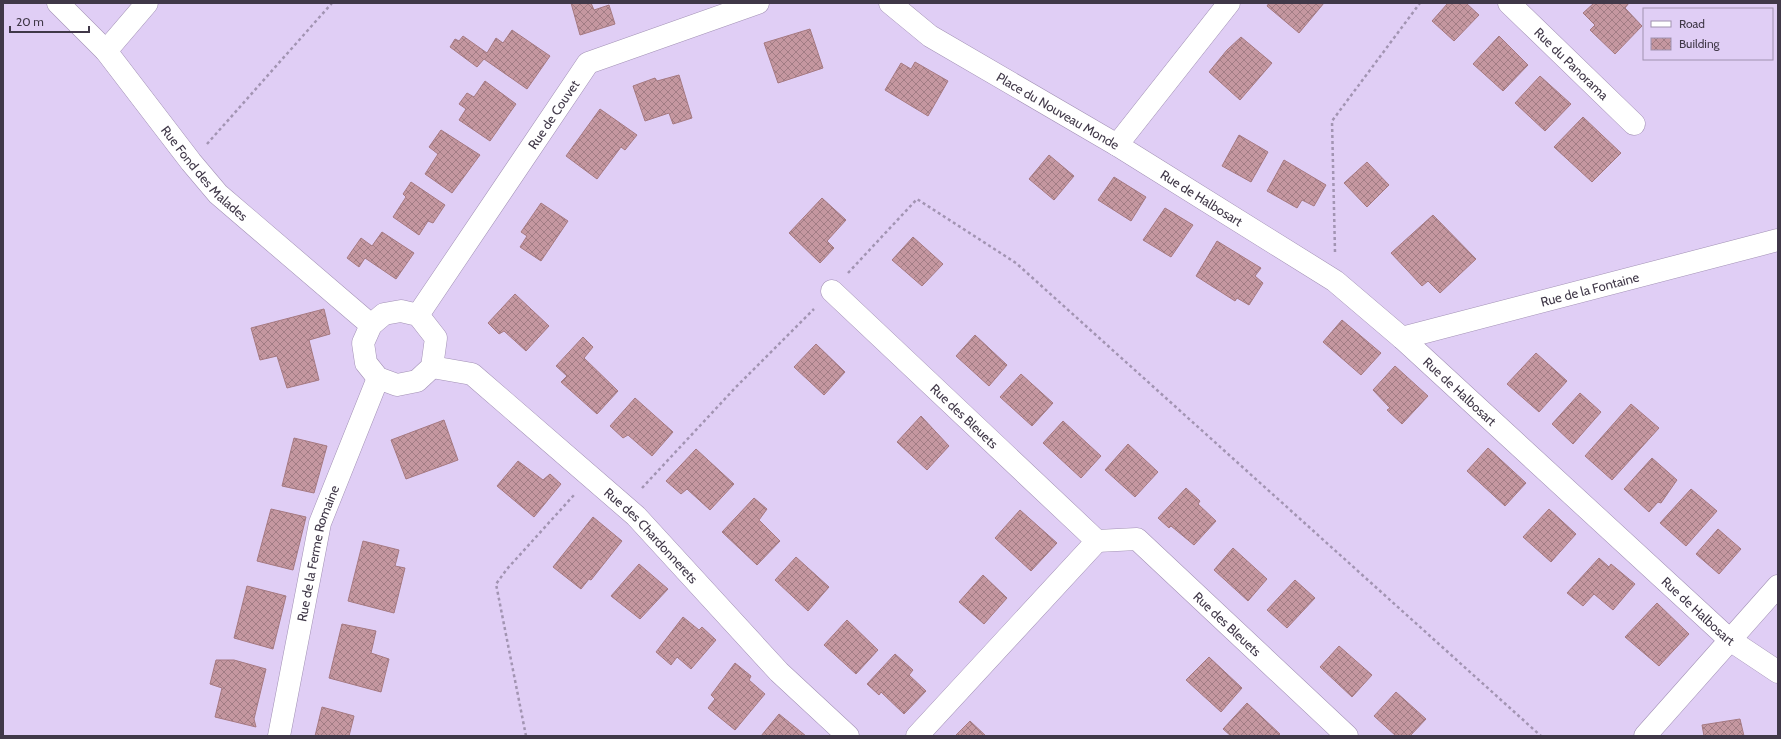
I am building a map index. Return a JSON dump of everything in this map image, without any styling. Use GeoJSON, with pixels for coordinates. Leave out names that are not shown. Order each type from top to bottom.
{"type":"FeatureCollection","features":[{"type":"Feature","properties":{"kind":"street","name":"Rue Fond des Malades"},"geometry":{"type":"LineString","coordinates":[[58,3],[106,51],[191,162],[218,194],[370,325]]}},
{"type":"Feature","properties":{"kind":"street"},"geometry":{"type":"LineString","coordinates":[[106,51],[147,3]]}},
{"type":"Feature","properties":{"kind":"street","name":"Place du Nouveau Monde"},"geometry":{"type":"LineString","coordinates":[[890,3],[930,36],[1117,145],[1229,3]]}},
{"type":"Feature","properties":{"kind":"street","name":"Rue du Panorama"},"geometry":{"type":"LineString","coordinates":[[1509,3],[1634,124]]}},
{"type":"Feature","properties":{"kind":"street","name":"Rue de Couvet"},"geometry":{"type":"LineString","coordinates":[[418,316],[588,63],[752,4]]}},
{"type":"Feature","properties":{"kind":"street","name":"Rue de Halbosart"},"geometry":{"type":"LineString","coordinates":[[1117,145],[1335,281],[1402,338],[1730,640],[1778,672]]}},
{"type":"Feature","properties":{"kind":"street","name":"Rue de la Fontaine"},"geometry":{"type":"LineString","coordinates":[[1402,338],[1778,240]]}},
{"type":"Feature","properties":{"kind":"street","name":"Rue des Bleuets"},"geometry":{"type":"LineString","coordinates":[[832,291],[1097,541],[1137,539],[1347,736]]}},
{"type":"Feature","properties":{"kind":"street"},"geometry":{"type":"LineString","coordinates":[[401,311],[418,316],[436,338],[432,367],[417,381],[397,385],[378,378],[366,363],[363,344],[370,325],[384,314],[401,311]]}},
{"type":"Feature","properties":{"kind":"street","name":"Rue des Chardonnerets"},"geometry":{"type":"LineString","coordinates":[[432,367],[472,374],[625,506],[636,516],[779,672],[848,736]]}},
{"type":"Feature","properties":{"kind":"street","name":"Rue de la Ferme Romaine"},"geometry":{"type":"LineString","coordinates":[[279,736],[320,523],[378,378]]}},
{"type":"Feature","properties":{"kind":"street"},"geometry":{"type":"LineString","coordinates":[[917,736],[1097,541]]}},
{"type":"Feature","properties":{"kind":"street"},"geometry":{"type":"LineString","coordinates":[[1645,736],[1778,586]]}},
{"type":"Feature","properties":{"kind":"path"},"geometry":{"type":"LineString","coordinates":[[191,162],[332,3]]}},
{"type":"Feature","properties":{"kind":"path"},"geometry":{"type":"LineString","coordinates":[[1335,281],[1332,121],[1420,3]]}},
{"type":"Feature","properties":{"kind":"path"},"geometry":{"type":"LineString","coordinates":[[625,506],[736,387],[832,291],[917,200],[1016,263],[1541,736]]}},
{"type":"Feature","properties":{"kind":"path"},"geometry":{"type":"LineString","coordinates":[[526,736],[496,584],[507,569],[591,477]]}},
{"type":"Feature","properties":{"kind":"building"},"geometry":{"type":"Polygon","coordinates":[[[571,3],[591,3],[594,10],[609,5],[615,24],[580,35],[571,3]]]}},
{"type":"Feature","properties":{"kind":"building"},"geometry":{"type":"Polygon","coordinates":[[[1269,3],[1324,3],[1299,33],[1267,6],[1269,3]]]}},
{"type":"Feature","properties":{"kind":"building"},"geometry":{"type":"Polygon","coordinates":[[[1448,3],[1466,3],[1479,15],[1454,41],[1432,21],[1448,3]]]}},
{"type":"Feature","properties":{"kind":"building"},"geometry":{"type":"Polygon","coordinates":[[[1594,3],[1629,3],[1625,8],[1642,26],[1615,54],[1590,30],[1595,25],[1583,13],[1594,3]]]}},
{"type":"Feature","properties":{"kind":"building"},"geometry":{"type":"Polygon","coordinates":[[[810,29],[823,68],[778,83],[764,43],[810,29]]]}},
{"type":"Feature","properties":{"kind":"building"},"geometry":{"type":"Polygon","coordinates":[[[512,30],[550,56],[527,89],[484,59],[477,67],[450,47],[455,39],[459,41],[463,36],[487,53],[496,38],[503,43],[512,30]]]}},
{"type":"Feature","properties":{"kind":"building"},"geometry":{"type":"Polygon","coordinates":[[[1499,36],[1528,65],[1503,91],[1473,64],[1499,36]]]}},
{"type":"Feature","properties":{"kind":"building"},"geometry":{"type":"Polygon","coordinates":[[[1241,37],[1272,63],[1240,100],[1209,72],[1227,50],[1241,37]]]}},
{"type":"Feature","properties":{"kind":"building"},"geometry":{"type":"Polygon","coordinates":[[[915,62],[948,81],[928,116],[885,90],[901,63],[911,69],[915,62]]]}},
{"type":"Feature","properties":{"kind":"building"},"geometry":{"type":"Polygon","coordinates":[[[679,75],[692,118],[673,124],[669,113],[645,121],[633,86],[655,78],[657,81],[679,75]]]}},
{"type":"Feature","properties":{"kind":"building"},"geometry":{"type":"Polygon","coordinates":[[[1540,76],[1571,104],[1545,131],[1515,103],[1540,76]]]}},
{"type":"Feature","properties":{"kind":"building"},"geometry":{"type":"Polygon","coordinates":[[[485,81],[516,104],[490,141],[459,120],[466,109],[459,104],[467,93],[474,97],[485,81]]]}},
{"type":"Feature","properties":{"kind":"building"},"geometry":{"type":"Polygon","coordinates":[[[600,109],[637,135],[625,150],[621,147],[597,179],[566,156],[600,109]]]}},
{"type":"Feature","properties":{"kind":"building"},"geometry":{"type":"Polygon","coordinates":[[[1583,117],[1621,153],[1592,182],[1554,147],[1583,117]]]}},
{"type":"Feature","properties":{"kind":"building"},"geometry":{"type":"Polygon","coordinates":[[[441,130],[480,155],[452,193],[425,174],[438,154],[429,147],[441,130]]]}},
{"type":"Feature","properties":{"kind":"building"},"geometry":{"type":"Polygon","coordinates":[[[1239,135],[1268,152],[1251,182],[1222,166],[1239,135]]]}},
{"type":"Feature","properties":{"kind":"building"},"geometry":{"type":"Polygon","coordinates":[[[1049,155],[1074,176],[1054,200],[1029,179],[1049,155]]]}},
{"type":"Feature","properties":{"kind":"building"},"geometry":{"type":"Polygon","coordinates":[[[1284,160],[1326,185],[1314,206],[1302,200],[1297,208],[1267,191],[1284,160]]]}},
{"type":"Feature","properties":{"kind":"building"},"geometry":{"type":"Polygon","coordinates":[[[1367,162],[1389,185],[1367,207],[1344,183],[1367,162]]]}},
{"type":"Feature","properties":{"kind":"building"},"geometry":{"type":"Polygon","coordinates":[[[1114,177],[1146,197],[1131,221],[1098,200],[1114,177]]]}},
{"type":"Feature","properties":{"kind":"building"},"geometry":{"type":"Polygon","coordinates":[[[411,182],[445,205],[433,223],[428,221],[419,235],[393,217],[406,197],[403,194],[411,182]]]}},
{"type":"Feature","properties":{"kind":"building"},"geometry":{"type":"Polygon","coordinates":[[[822,198],[846,220],[827,241],[834,248],[820,263],[789,233],[822,198]]]}},
{"type":"Feature","properties":{"kind":"building"},"geometry":{"type":"Polygon","coordinates":[[[541,203],[568,221],[541,261],[520,247],[527,236],[521,232],[541,203]]]}},
{"type":"Feature","properties":{"kind":"building"},"geometry":{"type":"Polygon","coordinates":[[[1165,208],[1193,225],[1171,257],[1143,240],[1165,208]]]}},
{"type":"Feature","properties":{"kind":"building"},"geometry":{"type":"Polygon","coordinates":[[[1433,215],[1476,259],[1440,293],[1428,281],[1422,286],[1391,253],[1433,215]]]}},
{"type":"Feature","properties":{"kind":"building"},"geometry":{"type":"Polygon","coordinates":[[[382,232],[414,253],[396,279],[365,258],[359,267],[347,258],[361,238],[372,246],[382,232]]]}},
{"type":"Feature","properties":{"kind":"building"},"geometry":{"type":"Polygon","coordinates":[[[913,237],[943,264],[922,286],[892,260],[913,237]]]}},
{"type":"Feature","properties":{"kind":"building"},"geometry":{"type":"Polygon","coordinates":[[[1217,241],[1261,268],[1255,276],[1263,283],[1249,305],[1237,298],[1235,301],[1196,276],[1217,241]]]}},
{"type":"Feature","properties":{"kind":"building"},"geometry":{"type":"Polygon","coordinates":[[[515,294],[549,326],[526,351],[504,331],[499,334],[488,323],[515,294]]]}},
{"type":"Feature","properties":{"kind":"building"},"geometry":{"type":"Polygon","coordinates":[[[324,309],[330,334],[309,340],[319,380],[287,388],[277,356],[260,360],[251,328],[324,309]]]}},
{"type":"Feature","properties":{"kind":"building"},"geometry":{"type":"Polygon","coordinates":[[[1342,320],[1381,353],[1361,375],[1323,342],[1342,320]]]}},
{"type":"Feature","properties":{"kind":"building"},"geometry":{"type":"Polygon","coordinates":[[[975,335],[1007,365],[989,386],[956,356],[975,335]]]}},
{"type":"Feature","properties":{"kind":"building"},"geometry":{"type":"Polygon","coordinates":[[[583,337],[593,347],[584,358],[618,391],[597,414],[561,382],[567,376],[556,366],[583,337]]]}},
{"type":"Feature","properties":{"kind":"building"},"geometry":{"type":"Polygon","coordinates":[[[816,344],[845,372],[824,395],[794,367],[816,344]]]}},
{"type":"Feature","properties":{"kind":"building"},"geometry":{"type":"Polygon","coordinates":[[[1536,353],[1567,381],[1539,412],[1507,384],[1536,353]]]}},
{"type":"Feature","properties":{"kind":"building"},"geometry":{"type":"Polygon","coordinates":[[[1395,366],[1428,396],[1402,424],[1387,410],[1390,408],[1373,390],[1395,366]]]}},
{"type":"Feature","properties":{"kind":"building"},"geometry":{"type":"Polygon","coordinates":[[[1021,374],[1053,403],[1032,426],[1000,397],[1021,374]]]}},
{"type":"Feature","properties":{"kind":"building"},"geometry":{"type":"Polygon","coordinates":[[[1580,393],[1601,412],[1573,444],[1552,424],[1580,393]]]}},
{"type":"Feature","properties":{"kind":"building"},"geometry":{"type":"Polygon","coordinates":[[[635,398],[673,432],[652,456],[628,435],[623,438],[610,426],[635,398]]]}},
{"type":"Feature","properties":{"kind":"building"},"geometry":{"type":"Polygon","coordinates":[[[1631,404],[1659,428],[1612,480],[1585,456],[1631,404]]]}},
{"type":"Feature","properties":{"kind":"building"},"geometry":{"type":"Polygon","coordinates":[[[921,416],[949,446],[927,470],[897,442],[921,416]]]}},
{"type":"Feature","properties":{"kind":"building"},"geometry":{"type":"Polygon","coordinates":[[[444,420],[458,460],[406,479],[391,440],[444,420]]]}},
{"type":"Feature","properties":{"kind":"building"},"geometry":{"type":"Polygon","coordinates":[[[1063,421],[1101,456],[1081,478],[1043,443],[1063,421]]]}},
{"type":"Feature","properties":{"kind":"building"},"geometry":{"type":"Polygon","coordinates":[[[294,438],[327,446],[314,493],[282,486],[294,438]]]}},
{"type":"Feature","properties":{"kind":"building"},"geometry":{"type":"Polygon","coordinates":[[[1128,444],[1158,472],[1135,497],[1105,470],[1128,444]]]}},
{"type":"Feature","properties":{"kind":"building"},"geometry":{"type":"Polygon","coordinates":[[[1488,448],[1526,483],[1505,506],[1467,471],[1488,448]]]}},
{"type":"Feature","properties":{"kind":"building"},"geometry":{"type":"Polygon","coordinates":[[[696,449],[734,484],[710,510],[687,489],[681,494],[666,481],[696,449]]]}},
{"type":"Feature","properties":{"kind":"building"},"geometry":{"type":"Polygon","coordinates":[[[1652,458],[1677,480],[1661,503],[1658,502],[1649,512],[1624,489],[1652,458]]]}},
{"type":"Feature","properties":{"kind":"building"},"geometry":{"type":"Polygon","coordinates":[[[518,461],[543,480],[550,474],[561,484],[534,517],[497,486],[518,461]]]}},
{"type":"Feature","properties":{"kind":"building"},"geometry":{"type":"Polygon","coordinates":[[[1186,488],[1200,501],[1198,504],[1216,521],[1194,545],[1171,526],[1169,528],[1158,518],[1186,488]]]}},
{"type":"Feature","properties":{"kind":"building"},"geometry":{"type":"Polygon","coordinates":[[[1691,489],[1717,511],[1686,546],[1660,523],[1691,489]]]}},
{"type":"Feature","properties":{"kind":"building"},"geometry":{"type":"Polygon","coordinates":[[[754,498],[767,509],[759,520],[780,541],[757,565],[722,532],[754,498]]]}},
{"type":"Feature","properties":{"kind":"building"},"geometry":{"type":"Polygon","coordinates":[[[271,509],[306,517],[293,570],[257,561],[271,509]]]}},
{"type":"Feature","properties":{"kind":"building"},"geometry":{"type":"Polygon","coordinates":[[[1549,509],[1576,534],[1551,562],[1523,537],[1549,509]]]}},
{"type":"Feature","properties":{"kind":"building"},"geometry":{"type":"Polygon","coordinates":[[[1020,510],[1057,543],[1031,571],[995,538],[1020,510]]]}},
{"type":"Feature","properties":{"kind":"building"},"geometry":{"type":"Polygon","coordinates":[[[593,517],[622,541],[591,580],[589,579],[581,589],[553,567],[593,517]]]}},
{"type":"Feature","properties":{"kind":"building"},"geometry":{"type":"Polygon","coordinates":[[[1718,529],[1741,549],[1719,574],[1696,554],[1718,529]]]}},
{"type":"Feature","properties":{"kind":"building"},"geometry":{"type":"Polygon","coordinates":[[[363,541],[399,550],[395,566],[405,568],[394,613],[348,601],[363,541]]]}},
{"type":"Feature","properties":{"kind":"building"},"geometry":{"type":"Polygon","coordinates":[[[1233,548],[1267,579],[1248,601],[1214,570],[1233,548]]]}},
{"type":"Feature","properties":{"kind":"building"},"geometry":{"type":"Polygon","coordinates":[[[796,557],[829,587],[808,611],[775,580],[796,557]]]}},
{"type":"Feature","properties":{"kind":"building"},"geometry":{"type":"Polygon","coordinates":[[[1599,558],[1609,567],[1611,564],[1635,584],[1613,610],[1594,594],[1583,606],[1567,593],[1599,558]]]}},
{"type":"Feature","properties":{"kind":"building"},"geometry":{"type":"Polygon","coordinates":[[[639,564],[668,589],[640,619],[611,596],[639,564]]]}},
{"type":"Feature","properties":{"kind":"building"},"geometry":{"type":"Polygon","coordinates":[[[983,575],[1007,598],[984,624],[959,602],[983,575]]]}},
{"type":"Feature","properties":{"kind":"building"},"geometry":{"type":"Polygon","coordinates":[[[1295,580],[1315,598],[1287,628],[1267,610],[1295,580]]]}},
{"type":"Feature","properties":{"kind":"building"},"geometry":{"type":"Polygon","coordinates":[[[247,586],[286,596],[273,649],[234,638],[247,586]]]}},
{"type":"Feature","properties":{"kind":"building"},"geometry":{"type":"Polygon","coordinates":[[[1657,603],[1689,634],[1659,666],[1625,637],[1657,603]]]}},
{"type":"Feature","properties":{"kind":"building"},"geometry":{"type":"Polygon","coordinates":[[[683,617],[699,630],[702,627],[716,640],[691,669],[677,657],[671,665],[656,652],[683,617]]]}},
{"type":"Feature","properties":{"kind":"building"},"geometry":{"type":"Polygon","coordinates":[[[847,620],[878,650],[856,674],[824,645],[847,620]]]}},
{"type":"Feature","properties":{"kind":"building"},"geometry":{"type":"Polygon","coordinates":[[[342,624],[376,631],[371,653],[389,659],[381,692],[329,678],[342,624]]]}},
{"type":"Feature","properties":{"kind":"building"},"geometry":{"type":"Polygon","coordinates":[[[1339,646],[1372,675],[1352,697],[1320,667],[1339,646]]]}},
{"type":"Feature","properties":{"kind":"building"},"geometry":{"type":"Polygon","coordinates":[[[895,654],[913,670],[909,675],[926,691],[904,714],[881,692],[879,695],[867,684],[895,654]]]}},
{"type":"Feature","properties":{"kind":"building"},"geometry":{"type":"Polygon","coordinates":[[[1209,657],[1242,688],[1221,712],[1186,680],[1209,657]]]}},
{"type":"Feature","properties":{"kind":"building"},"geometry":{"type":"Polygon","coordinates":[[[216,660],[234,660],[266,669],[254,719],[256,727],[215,717],[222,688],[210,684],[216,660]]]}},
{"type":"Feature","properties":{"kind":"building"},"geometry":{"type":"Polygon","coordinates":[[[735,663],[751,676],[749,680],[765,694],[735,730],[708,708],[715,699],[711,695],[735,663]]]}},
{"type":"Feature","properties":{"kind":"building"},"geometry":{"type":"Polygon","coordinates":[[[1396,692],[1426,719],[1410,736],[1396,736],[1374,716],[1396,692]]]}},
{"type":"Feature","properties":{"kind":"building"},"geometry":{"type":"Polygon","coordinates":[[[1247,703],[1280,734],[1277,736],[1231,736],[1223,729],[1247,703]]]}},
{"type":"Feature","properties":{"kind":"building"},"geometry":{"type":"Polygon","coordinates":[[[322,707],[354,716],[349,736],[315,736],[322,707]]]}},
{"type":"Feature","properties":{"kind":"building"},"geometry":{"type":"Polygon","coordinates":[[[779,714],[806,736],[761,736],[779,714]]]}},
{"type":"Feature","properties":{"kind":"building"},"geometry":{"type":"Polygon","coordinates":[[[1740,719],[1744,736],[1704,736],[1702,725],[1740,719]]]}},
{"type":"Feature","properties":{"kind":"building"},"geometry":{"type":"Polygon","coordinates":[[[970,721],[986,736],[955,736],[970,721]]]}}]}
